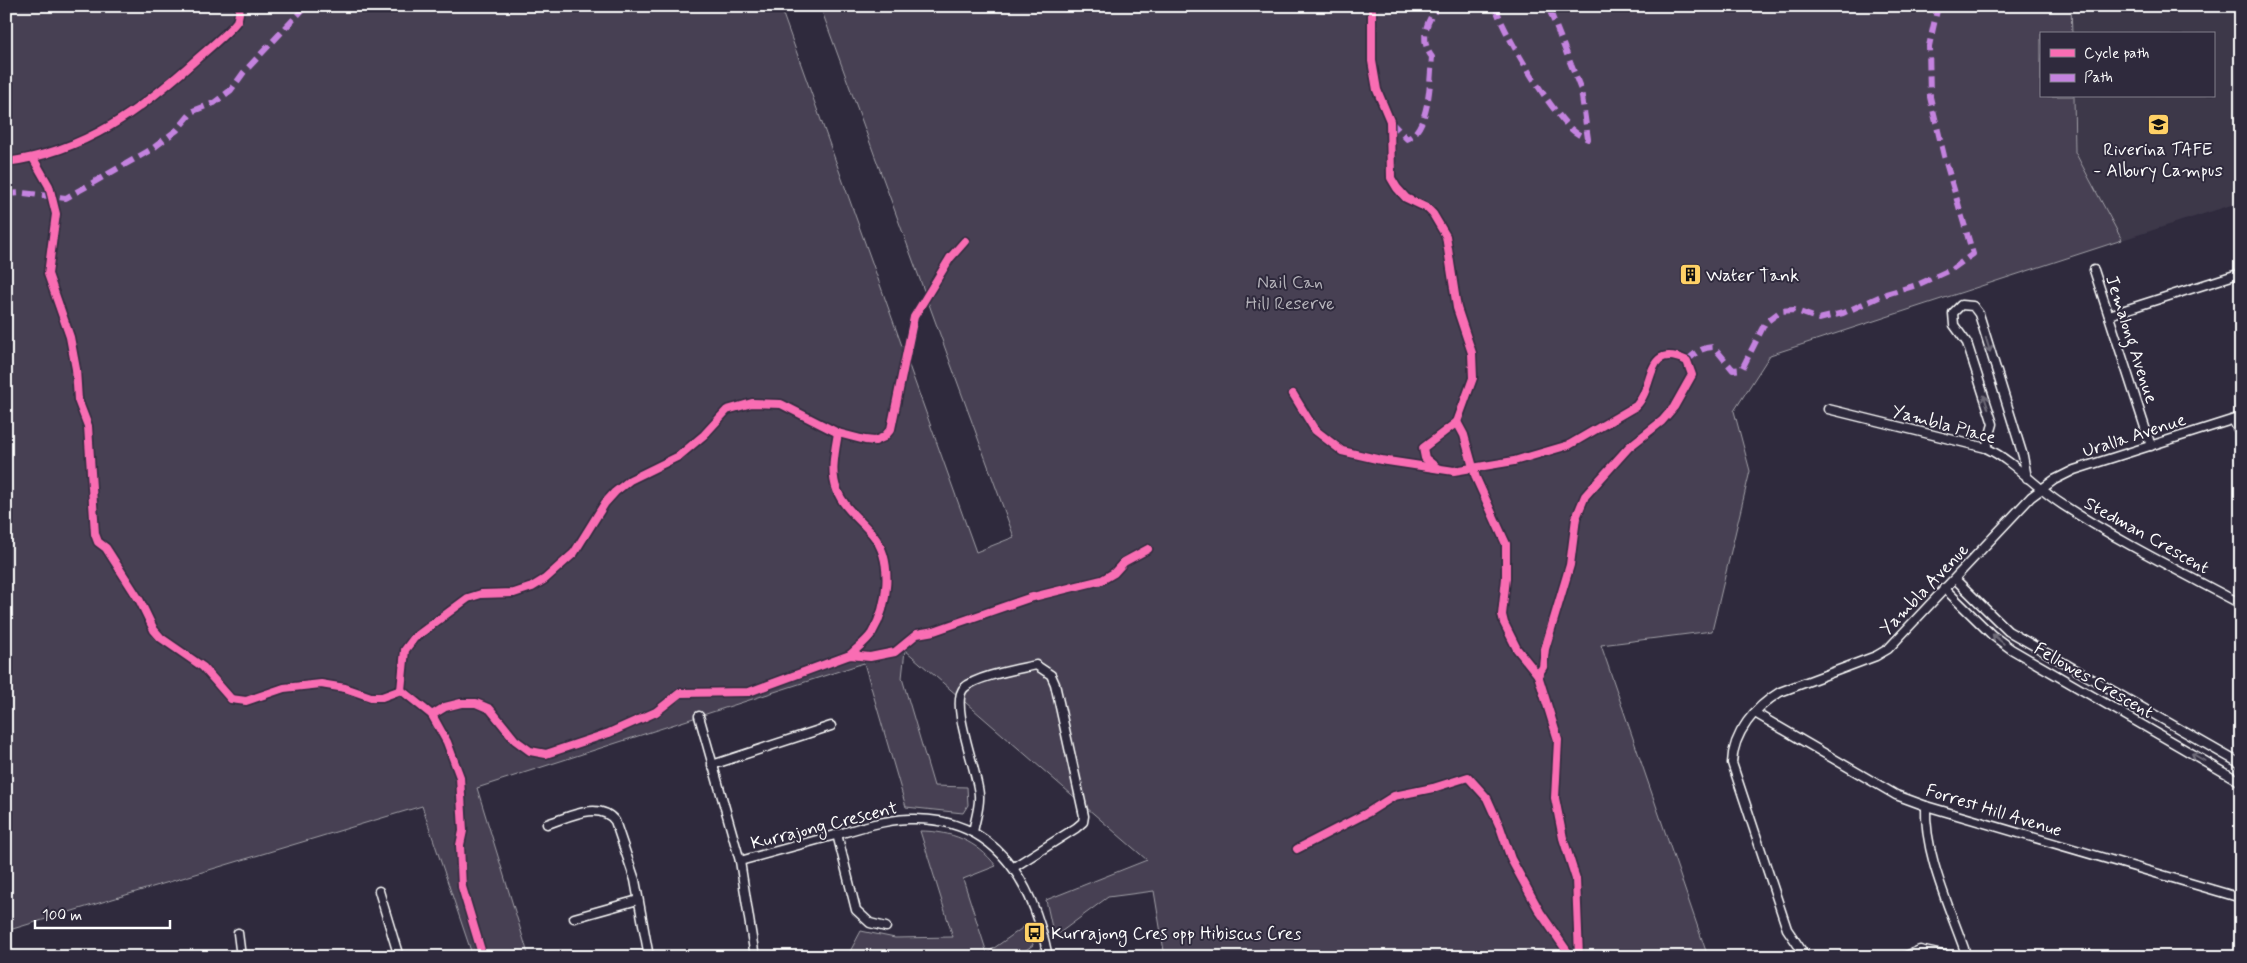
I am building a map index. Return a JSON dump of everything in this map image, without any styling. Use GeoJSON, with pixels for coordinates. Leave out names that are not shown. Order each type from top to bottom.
{"type":"FeatureCollection","features":[{"type":"Feature","properties":{"kind":"street","name":"Jemalong Avenue"},"geometry":{"type":"LineString","coordinates":[[2094,270],[2151,446]]}},
{"type":"Feature","properties":{"kind":"street"},"geometry":{"type":"LineString","coordinates":[[2109,315],[2241,273]]}},
{"type":"Feature","properties":{"kind":"street"},"geometry":{"type":"LineString","coordinates":[[1986,448],[1993,424],[1967,343],[1954,324],[1953,313],[1961,305],[1973,306],[1978,314],[2023,456],[2028,478]]}},
{"type":"Feature","properties":{"kind":"street","name":"Yambla Place"},"geometry":{"type":"LineString","coordinates":[[1828,409],[1986,448],[2006,460],[2040,489]]}},
{"type":"Feature","properties":{"kind":"street"},"geometry":{"type":"LineString","coordinates":[[2237,418],[2241,435]]}},
{"type":"Feature","properties":{"kind":"street","name":"Uralla Avenue"},"geometry":{"type":"LineString","coordinates":[[2040,489],[2074,470],[2237,418]]}},
{"type":"Feature","properties":{"kind":"street","name":"Yambla Avenue"},"geometry":{"type":"LineString","coordinates":[[1806,957],[1787,929],[1732,763],[1732,754],[1741,730],[1769,698],[1780,692],[1882,653],[1898,639],[1944,588],[2040,489]]}},
{"type":"Feature","properties":{"kind":"street","name":"Stedman Crescent"},"geometry":{"type":"LineString","coordinates":[[2040,489],[2085,519],[2241,604]]}},
{"type":"Feature","properties":{"kind":"street","name":"Fellowes Crescent"},"geometry":{"type":"LineString","coordinates":[[1954,579],[2008,631],[2241,764]]}},
{"type":"Feature","properties":{"kind":"street","name":"Fellowes Crescent"},"geometry":{"type":"LineString","coordinates":[[1944,588],[2005,645],[2241,782]]}},
{"type":"Feature","properties":{"kind":"street"},"geometry":{"type":"LineString","coordinates":[[973,832],[979,793],[960,712],[959,698],[961,691],[973,682],[1036,665],[1051,674],[1055,684],[1084,816],[1082,822],[1076,828],[1014,867]]}},
{"type":"Feature","properties":{"kind":"street","name":"Forrest Hill Avenue"},"geometry":{"type":"LineString","coordinates":[[1755,713],[1896,795],[1926,806],[2241,898]]}},
{"type":"Feature","properties":{"kind":"street"},"geometry":{"type":"LineString","coordinates":[[699,716],[740,861],[755,957]]}},
{"type":"Feature","properties":{"kind":"street"},"geometry":{"type":"LineString","coordinates":[[712,765],[831,726]]}},
{"type":"Feature","properties":{"kind":"street"},"geometry":{"type":"LineString","coordinates":[[1926,806],[1925,822],[1928,844],[1967,957]]}},
{"type":"Feature","properties":{"kind":"street"},"geometry":{"type":"LineString","coordinates":[[547,824],[594,810],[611,815],[630,861],[648,957]]}},
{"type":"Feature","properties":{"kind":"street","name":"Kurrajong Crescent"},"geometry":{"type":"LineString","coordinates":[[740,861],[883,822],[910,819],[941,822],[973,832],[994,846],[1014,867],[1033,900],[1048,957]]}},
{"type":"Feature","properties":{"kind":"street"},"geometry":{"type":"LineString","coordinates":[[837,834],[856,910],[870,923],[886,927]]}},
{"type":"Feature","properties":{"kind":"street"},"geometry":{"type":"LineString","coordinates":[[380,891],[399,957]]}},
{"type":"Feature","properties":{"kind":"street"},"geometry":{"type":"LineString","coordinates":[[574,918],[638,900]]}},
{"type":"Feature","properties":{"kind":"street"},"geometry":{"type":"LineString","coordinates":[[238,933],[241,957]]}},
{"type":"Feature","properties":{"kind":"street"},"geometry":{"type":"LineString","coordinates":[[1904,957],[1920,950],[1951,957]]}},
{"type":"Feature","properties":{"kind":"shaded area","name":"Riverina TAFE - Albury Campus"},"geometry":{"type":"Polygon","coordinates":[[[2071,6],[2241,6],[2241,202],[2122,240],[2075,152],[2074,98],[2214,98],[2214,32],[2072,32],[2071,6]]]}},
{"type":"Feature","properties":{"kind":"green space","name":"Nail Can Hill Reserve"},"geometry":{"type":"Polygon","coordinates":[[[6,6],[780,6],[976,552],[1014,537],[820,6],[2071,6],[2072,32],[2040,32],[2040,98],[2074,98],[2075,152],[2122,240],[1770,355],[1734,411],[1750,471],[1712,631],[1601,645],[1708,957],[1165,957],[1154,891],[1108,897],[1054,937],[1046,900],[1147,860],[905,650],[902,678],[934,786],[967,787],[968,805],[963,813],[906,807],[864,663],[477,788],[529,957],[473,957],[422,806],[6,931],[6,6]]]}},
{"type":"Feature","properties":{"kind":"green space"},"geometry":{"type":"Polygon","coordinates":[[[920,831],[953,835],[962,839],[989,857],[996,866],[963,879],[987,953],[1028,924],[1033,945],[1016,957],[847,957],[861,931],[895,938],[953,937],[920,831]]]}},
{"type":"Feature","properties":{"kind":"marked path"},"geometry":{"type":"LineString","coordinates":[[6,194],[23,193],[66,198],[152,149],[177,130],[193,111],[214,103],[231,90],[244,72],[306,6]]}},
{"type":"Feature","properties":{"kind":"marked path"},"geometry":{"type":"LineString","coordinates":[[1390,121],[1407,139],[1415,134],[1420,125],[1427,103],[1432,57],[1426,44],[1426,30],[1431,17],[1439,6]]}},
{"type":"Feature","properties":{"kind":"marked path"},"geometry":{"type":"LineString","coordinates":[[1495,6],[1517,52],[1538,87],[1569,127],[1588,139],[1581,90],[1548,6]]}},
{"type":"Feature","properties":{"kind":"marked path"},"geometry":{"type":"LineString","coordinates":[[1687,361],[1699,351],[1714,347],[1733,370],[1742,369],[1765,323],[1781,311],[1794,310],[1819,319],[1843,313],[1886,294],[1917,285],[1952,269],[1973,254],[1944,156],[1930,97],[1929,46],[1938,6]]}},
{"type":"Feature","properties":{"kind":"cycle path"},"geometry":{"type":"LineString","coordinates":[[6,162],[35,157],[61,149],[110,126],[133,111],[177,77],[219,40],[237,21],[240,6]]}},
{"type":"Feature","properties":{"kind":"cycle path"},"geometry":{"type":"LineString","coordinates":[[1372,6],[1372,61],[1377,90],[1390,121],[1391,178],[1406,198],[1427,208],[1433,214],[1446,236],[1457,308],[1472,353],[1473,378],[1457,422]]}},
{"type":"Feature","properties":{"kind":"cycle path"},"geometry":{"type":"LineString","coordinates":[[33,158],[49,186],[56,214],[48,274],[70,337],[76,369],[78,400],[88,426],[95,534],[98,542],[106,548],[140,601],[154,630],[161,638],[203,667],[231,699],[246,701],[284,688],[321,684],[345,688],[371,697],[382,697],[401,690]]}},
{"type":"Feature","properties":{"kind":"cycle path"},"geometry":{"type":"LineString","coordinates":[[401,690],[405,650],[414,638],[468,598],[481,594],[514,593],[532,587],[545,579],[574,553],[605,503],[615,492],[630,480],[679,456],[704,435],[727,410],[752,403],[781,404],[838,433],[875,441],[884,437],[891,429],[914,317],[950,258],[965,241]]}},
{"type":"Feature","properties":{"kind":"cycle path"},"geometry":{"type":"LineString","coordinates":[[1293,394],[1315,430],[1342,451],[1381,460],[1454,471],[1514,461],[1569,445],[1636,406],[1642,398],[1657,361],[1664,357],[1673,356],[1687,361],[1692,375],[1674,407],[1662,421],[1629,447],[1585,496],[1576,518],[1570,565],[1545,649],[1543,667],[1538,675]]}},
{"type":"Feature","properties":{"kind":"cycle path"},"geometry":{"type":"LineString","coordinates":[[1457,422],[1464,435],[1476,478],[1506,544],[1506,578],[1502,615],[1504,623],[1517,649],[1538,675],[1558,740],[1555,798],[1563,838],[1576,879],[1579,957]]}},
{"type":"Feature","properties":{"kind":"cycle path"},"geometry":{"type":"LineString","coordinates":[[1437,468],[1425,458],[1423,448],[1457,422]]}},
{"type":"Feature","properties":{"kind":"cycle path"},"geometry":{"type":"LineString","coordinates":[[838,433],[833,469],[837,490],[844,503],[873,535],[880,546],[886,570],[885,597],[877,622],[870,636],[850,655]]}},
{"type":"Feature","properties":{"kind":"cycle path"},"geometry":{"type":"LineString","coordinates":[[401,690],[432,715],[445,707],[461,703],[476,703],[490,709],[515,740],[530,751],[546,754],[609,733],[656,712],[680,693],[749,692],[850,655],[870,657],[895,652],[917,634],[934,631],[1029,598],[1102,580],[1114,573],[1124,562],[1148,549]]}},
{"type":"Feature","properties":{"kind":"cycle path"},"geometry":{"type":"LineString","coordinates":[[432,715],[447,742],[460,777],[463,831],[460,845],[462,887],[483,957]]}},
{"type":"Feature","properties":{"kind":"cycle path"},"geometry":{"type":"LineString","coordinates":[[1297,849],[1367,813],[1394,796],[1433,788],[1468,777],[1487,798],[1511,859],[1540,912],[1571,957]]}},
{"type":"Feature","properties":{"kind":"place","name":"Riverina TAFE - Albury Campus"},"geometry":{"type":"Point","coordinates":[2158,124]}},
{"type":"Feature","properties":{"kind":"place","name":"Water Tank"},"geometry":{"type":"Point","coordinates":[1690,275]}},
{"type":"Feature","properties":{"kind":"place","name":"Kurrajong Cres opp Hibiscus Cres"},"geometry":{"type":"Point","coordinates":[1035,933]}}]}
